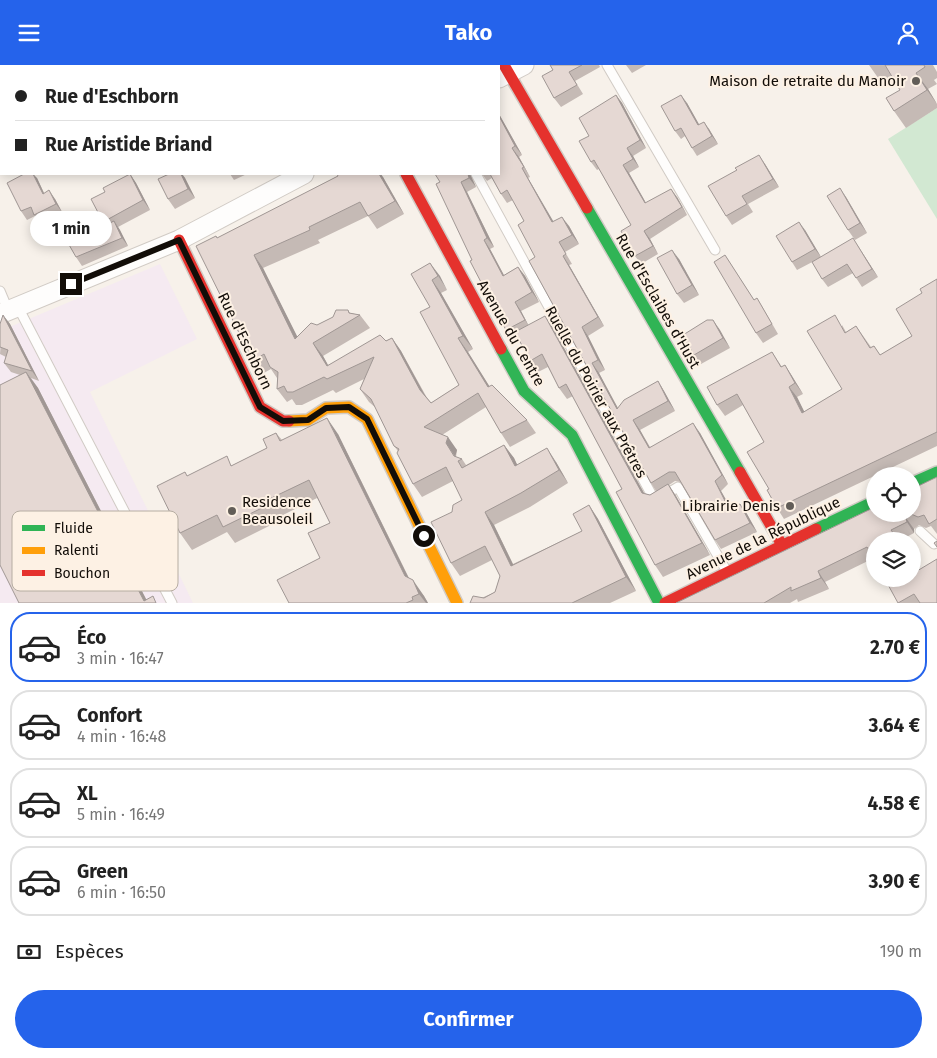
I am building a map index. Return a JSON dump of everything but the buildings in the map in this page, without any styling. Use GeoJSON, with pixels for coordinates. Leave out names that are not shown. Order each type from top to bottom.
{"type":"FeatureCollection","features":[{"type":"Feature","properties":{"kind":"street","name":"Rue d'Esclaibes d'Hust"},"geometry":{"type":"LineString","coordinates":[[508,70],[782,545]]}},
{"type":"Feature","properties":{"kind":"street"},"geometry":{"type":"LineString","coordinates":[[9,310],[179,240],[298,175]]}},
{"type":"Feature","properties":{"kind":"street","name":"Avenue du Centre"},"geometry":{"type":"LineString","coordinates":[[407,175],[524,391],[572,435],[659,603]]}},
{"type":"Feature","properties":{"kind":"street","name":"Rue d'Eschborn"},"geometry":{"type":"LineString","coordinates":[[179,240],[260,407],[283,421],[308,420],[326,408],[349,407],[367,419],[457,603]]}},
{"type":"Feature","properties":{"kind":"street"},"geometry":{"type":"LineString","coordinates":[[921,479],[937,472]]}},
{"type":"Feature","properties":{"kind":"street","name":"Avenue de la République"},"geometry":{"type":"LineString","coordinates":[[664,603],[866,505]]}},
{"type":"Feature","properties":{"kind":"lane"},"geometry":{"type":"LineString","coordinates":[[607,65],[715,250]]}},
{"type":"Feature","properties":{"kind":"lane","name":"Ruelle du Poirier aux Prêtres"},"geometry":{"type":"LineString","coordinates":[[477,175],[655,501],[678,487],[727,573]]}},
{"type":"Feature","properties":{"kind":"lane"},"geometry":{"type":"LineString","coordinates":[[0,291],[121,511]]}},
{"type":"Feature","properties":{"kind":"lane"},"geometry":{"type":"LineString","coordinates":[[920,531],[934,544]]}},
{"type":"Feature","properties":{"kind":"lane"},"geometry":{"type":"LineString","coordinates":[[165,591],[172,603]]}},
{"type":"Feature","properties":{"kind":"shaded area"},"geometry":{"type":"Polygon","coordinates":[[[160,264],[197,339],[90,392],[148,511],[12,511],[12,591],[178,591],[178,572],[193,603],[0,603],[0,331],[160,264]]]}},
{"type":"Feature","properties":{"kind":"green space"},"geometry":{"type":"Polygon","coordinates":[[[937,108],[937,219],[888,139],[937,108]]]}},
{"type":"Feature","properties":{"kind":"traffic: fast"},"geometry":{"type":"LineString","coordinates":[[587,208],[740,472]]}},
{"type":"Feature","properties":{"kind":"traffic: fast"},"geometry":{"type":"LineString","coordinates":[[501,349],[524,391],[572,435],[659,603]]}},
{"type":"Feature","properties":{"kind":"traffic: fast"},"geometry":{"type":"LineString","coordinates":[[921,479],[937,472]]}},
{"type":"Feature","properties":{"kind":"traffic: fast"},"geometry":{"type":"LineString","coordinates":[[816,529],[866,505]]}},
{"type":"Feature","properties":{"kind":"traffic: slow"},"geometry":{"type":"LineString","coordinates":[[289,421],[308,420],[326,408],[349,407],[367,419],[457,603]]}},
{"type":"Feature","properties":{"kind":"traffic: jam"},"geometry":{"type":"LineString","coordinates":[[504,65],[587,208]]}},
{"type":"Feature","properties":{"kind":"traffic: jam"},"geometry":{"type":"LineString","coordinates":[[407,175],[501,349]]}},
{"type":"Feature","properties":{"kind":"traffic: jam"},"geometry":{"type":"LineString","coordinates":[[179,240],[260,407],[283,421],[289,421]]}},
{"type":"Feature","properties":{"kind":"traffic: jam"},"geometry":{"type":"LineString","coordinates":[[740,472],[782,545]]}},
{"type":"Feature","properties":{"kind":"traffic: jam"},"geometry":{"type":"LineString","coordinates":[[665,603],[816,529]]}},
{"type":"Feature","properties":{"kind":"place","name":"Maison de retraite du Manoir"},"geometry":{"type":"Point","coordinates":[916,81]}},
{"type":"Feature","properties":{"kind":"place","name":"Librairie Denis"},"geometry":{"type":"Point","coordinates":[790,506]}},
{"type":"Feature","properties":{"kind":"place","name":"Residence Beausoleil"},"geometry":{"type":"Point","coordinates":[232,511]}},
{"type":"Feature","properties":{"kind":"route"},"geometry":{"type":"LineString","coordinates":[[71,284],[179,240],[260,407],[283,421],[308,420],[326,408],[349,407],[367,419],[424,536]]}}]}
